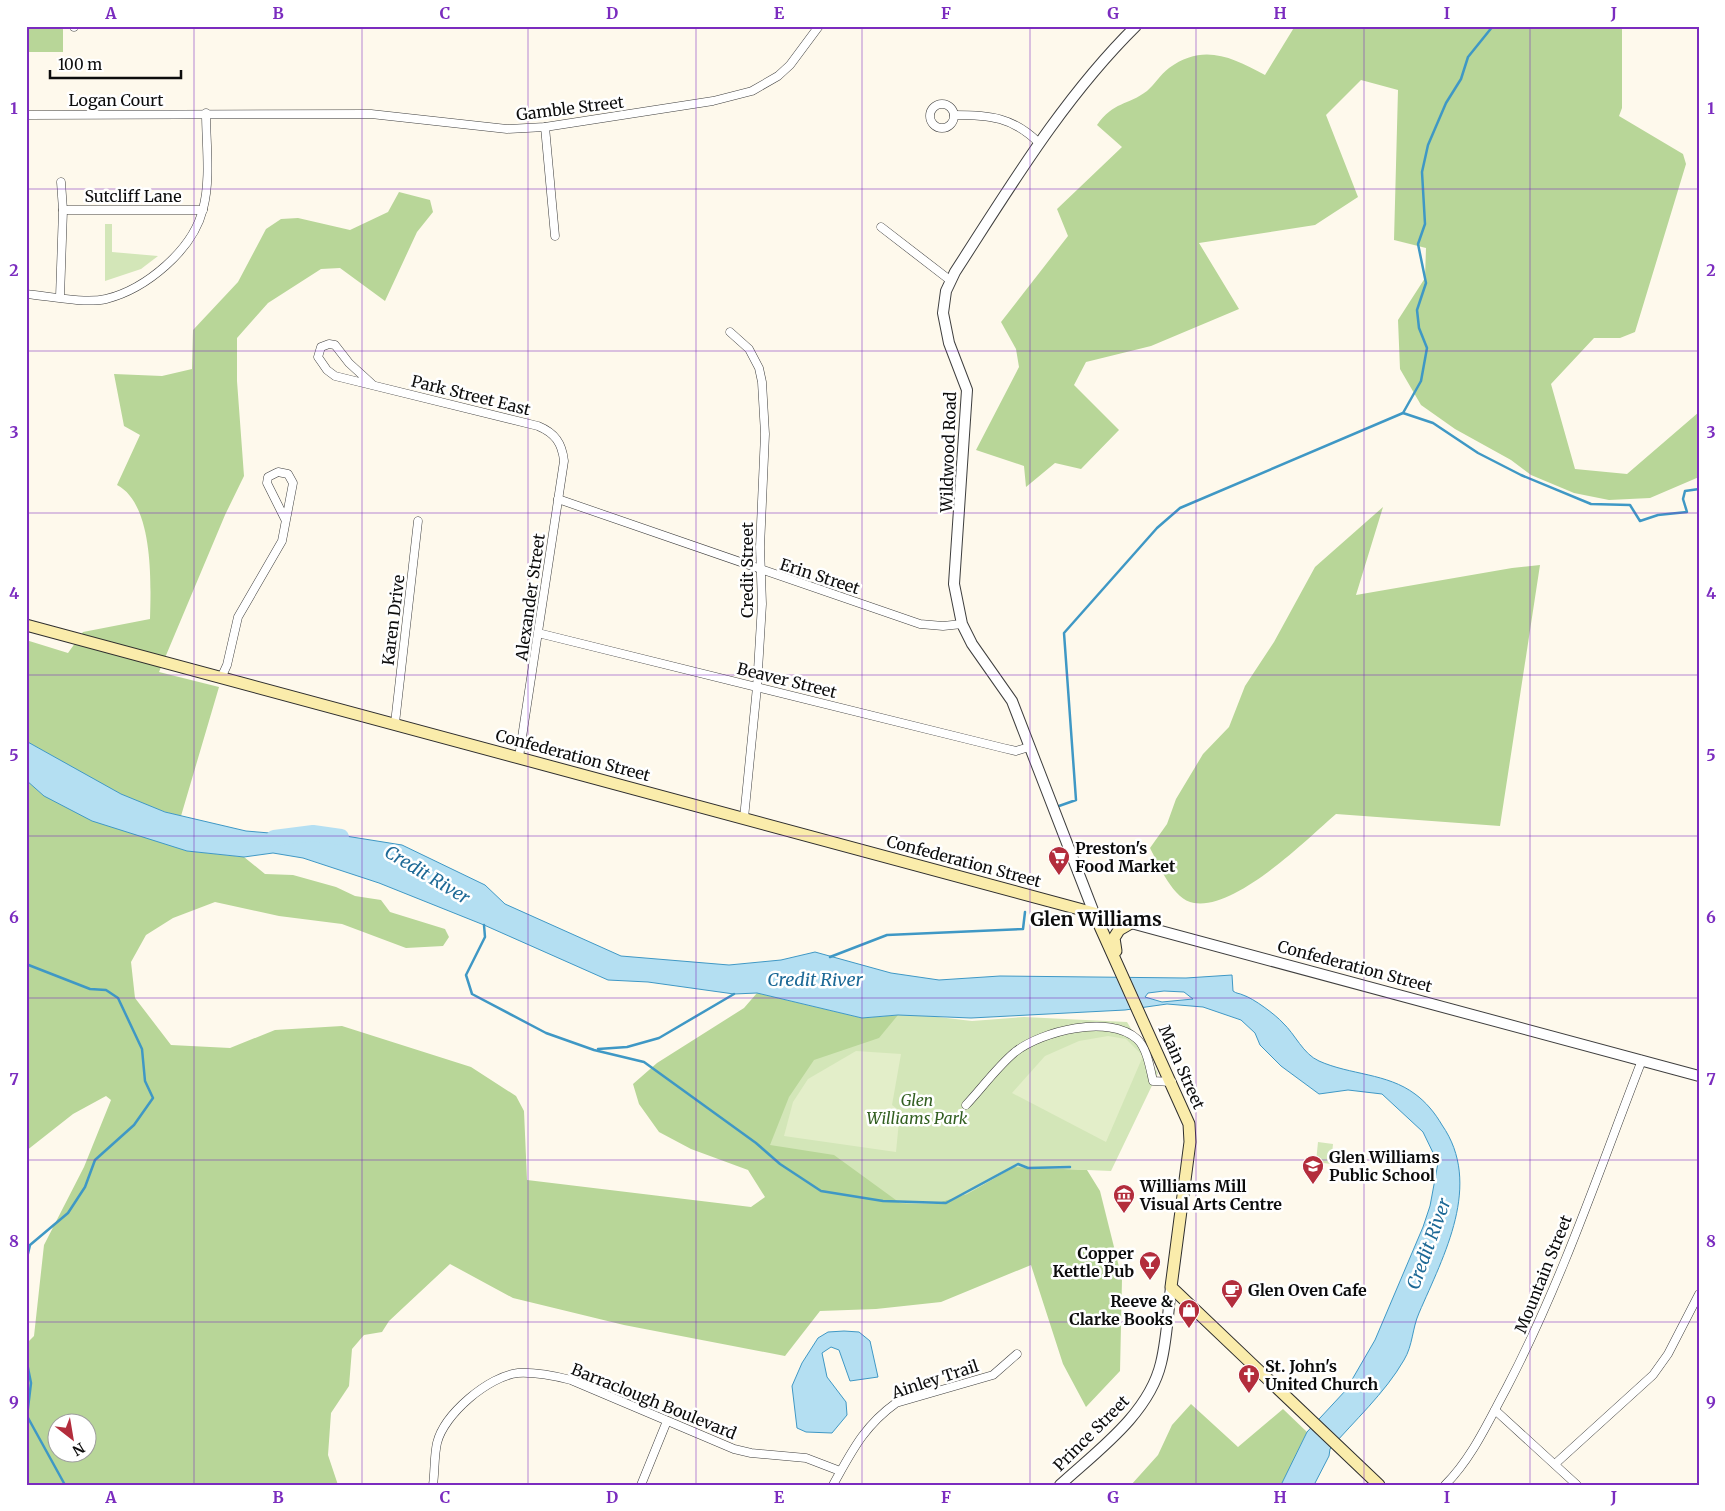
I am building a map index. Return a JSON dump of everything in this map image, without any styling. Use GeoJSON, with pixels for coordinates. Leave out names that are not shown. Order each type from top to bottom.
{"type":"FeatureCollection","features":[{"type":"Feature","properties":{"kind":"main road","name":"Confederation Street"},"geometry":{"type":"LineString","coordinates":[[26,625],[1094,913]]}},
{"type":"Feature","properties":{"kind":"main road","name":"Main Street"},"geometry":{"type":"LineString","coordinates":[[1094,913],[1172,1082],[1189,1124],[1190,1142],[1172,1287]]}},
{"type":"Feature","properties":{"kind":"main road"},"geometry":{"type":"LineString","coordinates":[[1120,968],[1114,938],[1120,930],[1131,923]]}},
{"type":"Feature","properties":{"kind":"main road"},"geometry":{"type":"LineString","coordinates":[[1172,1287],[1379,1485]]}},
{"type":"Feature","properties":{"kind":"street","name":"Gamble Street"},"geometry":{"type":"LineString","coordinates":[[206,114],[371,114],[507,129],[545,127],[712,101],[752,91],[765,85],[790,66],[819,26]]}},
{"type":"Feature","properties":{"kind":"street","name":"Wildwood Road"},"geometry":{"type":"LineString","coordinates":[[1094,913],[1012,701],[972,644],[962,624],[954,584],[968,390],[949,343],[943,313],[946,291],[951,281],[1039,143],[1064,108],[1136,26]]}},
{"type":"Feature","properties":{"kind":"street","name":"Logan Court"},"geometry":{"type":"LineString","coordinates":[[26,114],[206,114]]}},
{"type":"Feature","properties":{"kind":"street"},"geometry":{"type":"LineString","coordinates":[[26,294],[92,300],[106,299],[155,275],[169,264],[194,230],[203,210],[206,186],[206,114]]}},
{"type":"Feature","properties":{"kind":"street"},"geometry":{"type":"LineString","coordinates":[[954,115],[980,115],[1008,121],[1024,128],[1039,143]]}},
{"type":"Feature","properties":{"kind":"street"},"geometry":{"type":"LineString","coordinates":[[545,127],[555,236]]}},
{"type":"Feature","properties":{"kind":"street","name":"Sutcliff Lane"},"geometry":{"type":"LineString","coordinates":[[60,297],[63,210],[61,182]]}},
{"type":"Feature","properties":{"kind":"street","name":"Sutcliff Lane"},"geometry":{"type":"LineString","coordinates":[[63,210],[203,210]]}},
{"type":"Feature","properties":{"kind":"street"},"geometry":{"type":"LineString","coordinates":[[881,227],[951,281]]}},
{"type":"Feature","properties":{"kind":"street","name":"Credit Street"},"geometry":{"type":"LineString","coordinates":[[730,332],[749,348],[759,368],[762,382],[765,434],[760,547],[762,604],[757,687],[744,818]]}},
{"type":"Feature","properties":{"kind":"street","name":"Park Street East"},"geometry":{"type":"LineString","coordinates":[[372,384],[348,364],[335,345],[330,344],[321,347],[318,357],[327,370],[335,376],[356,383],[372,384],[460,408],[538,426],[551,433],[559,441]]}},
{"type":"Feature","properties":{"kind":"street","name":"Alexander Street"},"geometry":{"type":"LineString","coordinates":[[519,757],[564,461],[559,441]]}},
{"type":"Feature","properties":{"kind":"street"},"geometry":{"type":"LineString","coordinates":[[221,678],[227,665],[238,617],[282,541],[293,483],[288,474],[278,472],[268,478],[267,483],[285,519]]}},
{"type":"Feature","properties":{"kind":"street","name":"Erin Street"},"geometry":{"type":"LineString","coordinates":[[558,499],[761,571],[920,624],[942,626],[962,624]]}},
{"type":"Feature","properties":{"kind":"street","name":"Karen Drive"},"geometry":{"type":"LineString","coordinates":[[395,723],[418,521]]}},
{"type":"Feature","properties":{"kind":"street","name":"Beaver Street"},"geometry":{"type":"LineString","coordinates":[[538,633],[1003,748],[1016,751],[1029,747]]}},
{"type":"Feature","properties":{"kind":"street","name":"Confederation Street"},"geometry":{"type":"LineString","coordinates":[[1094,913],[1699,1076]]}},
{"type":"Feature","properties":{"kind":"street"},"geometry":{"type":"LineString","coordinates":[[966,1105],[1020,1049],[1033,1041],[1082,1027],[1113,1027],[1124,1030],[1138,1040],[1146,1056],[1153,1081],[1172,1082]]}},
{"type":"Feature","properties":{"kind":"street","name":"Mountain Street"},"geometry":{"type":"LineString","coordinates":[[1445,1485],[1470,1455],[1534,1336],[1555,1287],[1642,1060]]}},
{"type":"Feature","properties":{"kind":"street","name":"Prince Street"},"geometry":{"type":"LineString","coordinates":[[1060,1485],[1110,1439],[1144,1401],[1161,1364],[1172,1287]]}},
{"type":"Feature","properties":{"kind":"street"},"geometry":{"type":"LineString","coordinates":[[1555,1464],[1653,1375],[1668,1354],[1699,1294]]}},
{"type":"Feature","properties":{"kind":"street","name":"Ainley Trail"},"geometry":{"type":"LineString","coordinates":[[833,1485],[869,1425],[896,1403],[993,1375],[1017,1354]]}},
{"type":"Feature","properties":{"kind":"street","name":"Barraclough Boulevard"},"geometry":{"type":"LineString","coordinates":[[434,1485],[437,1441],[456,1411],[480,1390],[517,1373],[552,1375],[571,1380],[734,1449],[751,1453],[806,1458],[840,1471]]}},
{"type":"Feature","properties":{"kind":"street"},"geometry":{"type":"LineString","coordinates":[[1495,1410],[1577,1485]]}},
{"type":"Feature","properties":{"kind":"street"},"geometry":{"type":"LineString","coordinates":[[641,1485],[667,1421]]}},
{"type":"Feature","properties":{"kind":"green space"},"geometry":{"type":"Polygon","coordinates":[[[26,26],[63,28],[63,52],[26,52],[26,26]]]}},
{"type":"Feature","properties":{"kind":"green space"},"geometry":{"type":"Polygon","coordinates":[[[1295,26],[1616,26],[1622,29],[1622,108],[1619,116],[1683,154],[1686,164],[1635,332],[1620,338],[1594,338],[1551,384],[1575,469],[1627,474],[1699,412],[1699,477],[1650,498],[1609,500],[1574,493],[1531,475],[1511,460],[1455,429],[1421,405],[1400,369],[1398,320],[1425,278],[1426,248],[1394,240],[1398,90],[1361,80],[1326,115],[1358,197],[1315,225],[1199,243],[1239,309],[1151,346],[1086,362],[1074,385],[1119,430],[1081,469],[1055,463],[1026,487],[1024,466],[976,450],[1019,367],[1016,349],[1001,322],[1068,236],[1057,209],[1122,147],[1097,125],[1103,117],[1115,108],[1147,91],[1169,68],[1182,60],[1194,56],[1206,54],[1229,58],[1265,75],[1295,26]]]}},
{"type":"Feature","properties":{"kind":"green space"},"geometry":{"type":"Polygon","coordinates":[[[399,192],[430,200],[433,212],[417,232],[385,301],[340,268],[321,269],[268,303],[237,338],[237,381],[244,476],[225,515],[159,672],[219,687],[181,816],[162,811],[122,794],[26,741],[26,640],[68,653],[83,632],[150,619],[150,566],[144,527],[138,509],[129,495],[117,485],[140,435],[124,426],[114,374],[162,376],[192,369],[193,330],[238,282],[266,229],[281,219],[298,218],[350,230],[388,212],[399,192]]]}},
{"type":"Feature","properties":{"kind":"green space"},"geometry":{"type":"Polygon","coordinates":[[[105,224],[112,224],[112,252],[158,256],[141,269],[105,281],[105,224]]]}},
{"type":"Feature","properties":{"kind":"green space"},"geometry":{"type":"Polygon","coordinates":[[[1383,507],[1356,595],[1512,568],[1540,565],[1500,826],[1336,814],[1270,871],[1230,896],[1211,902],[1194,903],[1186,900],[1173,889],[1150,848],[1167,824],[1176,799],[1203,754],[1229,727],[1245,686],[1274,642],[1315,567],[1383,507]]]}},
{"type":"Feature","properties":{"kind":"green space"},"geometry":{"type":"Polygon","coordinates":[[[26,780],[44,796],[187,851],[244,857],[265,874],[293,875],[336,887],[355,896],[381,900],[390,912],[445,929],[449,937],[443,946],[406,948],[342,924],[279,916],[215,902],[173,918],[146,935],[131,962],[135,998],[171,1045],[230,1048],[275,1030],[342,1026],[471,1067],[516,1096],[524,1111],[527,1180],[751,1207],[765,1197],[748,1170],[691,1149],[659,1132],[639,1104],[633,1084],[657,1063],[744,1008],[757,993],[862,1018],[898,1015],[879,1038],[814,1060],[789,1097],[770,1145],[834,1155],[900,1203],[933,1204],[967,1194],[1014,1167],[1087,1170],[1100,1191],[1122,1279],[1120,1371],[1086,1407],[1063,1364],[1031,1265],[941,1302],[876,1309],[820,1311],[785,1356],[624,1325],[513,1298],[450,1264],[389,1321],[382,1332],[364,1335],[352,1349],[349,1386],[331,1413],[328,1455],[338,1485],[26,1485],[26,1344],[34,1336],[44,1245],[84,1167],[111,1100],[106,1096],[73,1114],[26,1151],[26,780]]]}},
{"type":"Feature","properties":{"kind":"green space","name":"Glen Williams Park"},"geometry":{"type":"Polygon","coordinates":[[[904,1013],[972,1021],[1024,1017],[1127,1022],[1158,1073],[1111,1171],[1014,1167],[967,1194],[933,1204],[871,1202],[745,1138],[822,1041],[904,1013]]]}},
{"type":"Feature","properties":{"kind":"green space"},"geometry":{"type":"Polygon","coordinates":[[[1108,1036],[1126,1039],[1143,1056],[1106,1142],[1012,1093],[1045,1056],[1079,1041],[1108,1036]]]}},
{"type":"Feature","properties":{"kind":"green space"},"geometry":{"type":"Polygon","coordinates":[[[856,1051],[901,1054],[892,1105],[900,1111],[896,1152],[784,1136],[793,1102],[808,1079],[856,1051]]]}},
{"type":"Feature","properties":{"kind":"green space"},"geometry":{"type":"Polygon","coordinates":[[[1318,1142],[1333,1144],[1331,1164],[1316,1162],[1318,1142]]]}},
{"type":"Feature","properties":{"kind":"green space"},"geometry":{"type":"Polygon","coordinates":[[[1191,1404],[1238,1447],[1283,1409],[1307,1432],[1281,1485],[1131,1485],[1158,1455],[1172,1425],[1191,1404]]]}},
{"type":"Feature","properties":{"kind":"water","name":"Credit River"},"geometry":{"type":"Polygon","coordinates":[[[26,741],[121,794],[165,812],[246,831],[293,835],[333,834],[402,845],[485,885],[505,904],[621,956],[729,965],[781,960],[815,952],[891,973],[939,980],[1000,976],[1186,978],[1232,975],[1233,991],[1264,1007],[1275,1016],[1313,1058],[1331,1066],[1393,1082],[1404,1087],[1427,1104],[1442,1125],[1454,1148],[1459,1171],[1459,1195],[1448,1244],[1417,1319],[1407,1354],[1388,1384],[1330,1449],[1329,1456],[1314,1485],[1281,1485],[1307,1432],[1346,1390],[1375,1340],[1430,1206],[1438,1163],[1423,1132],[1382,1094],[1348,1090],[1319,1094],[1281,1066],[1260,1045],[1255,1033],[1241,1020],[1203,1007],[1167,1004],[1125,1010],[971,1018],[898,1015],[862,1018],[757,993],[734,994],[648,982],[608,980],[484,925],[379,883],[303,858],[273,853],[244,857],[187,851],[92,821],[44,796],[26,780],[26,741]],[[1164,991],[1148,993],[1145,997],[1162,1002],[1193,999],[1184,992],[1164,991]]]}},
{"type":"Feature","properties":{"kind":"water"},"geometry":{"type":"Polygon","coordinates":[[[828,1332],[859,1332],[870,1341],[878,1377],[850,1381],[839,1350],[831,1347],[822,1353],[827,1377],[846,1402],[847,1415],[832,1433],[806,1432],[797,1428],[792,1386],[802,1363],[818,1338],[828,1332]]]}},
{"type":"Feature","properties":{"kind":"waterway"},"geometry":{"type":"LineString","coordinates":[[1059,806],[1076,800],[1064,633],[1157,528],[1180,508],[1403,413],[1421,381],[1427,348],[1419,328],[1417,310],[1426,283],[1418,244],[1425,224],[1422,172],[1428,145],[1446,103],[1461,79],[1468,57],[1493,26]]}},
{"type":"Feature","properties":{"kind":"waterway"},"geometry":{"type":"LineString","coordinates":[[1403,413],[1433,423],[1478,453],[1521,475],[1591,504],[1630,505],[1640,521],[1658,515],[1687,512],[1683,499],[1685,491],[1699,489]]}},
{"type":"Feature","properties":{"kind":"waterway","name":"Credit River"},"geometry":{"type":"LineString","coordinates":[[274,838],[313,833],[341,837]]}},
{"type":"Feature","properties":{"kind":"waterway"},"geometry":{"type":"LineString","coordinates":[[830,957],[887,935],[1023,929],[1025,912]]}},
{"type":"Feature","properties":{"kind":"waterway"},"geometry":{"type":"LineString","coordinates":[[484,925],[485,937],[466,975],[472,994],[546,1033],[594,1050],[644,1062],[756,1143],[780,1164],[821,1191],[883,1201],[946,1203],[1018,1164],[1028,1168],[1070,1167]]}},
{"type":"Feature","properties":{"kind":"waterway"},"geometry":{"type":"LineString","coordinates":[[26,964],[90,989],[106,990],[118,998],[142,1049],[145,1081],[153,1098],[134,1125],[95,1160],[85,1187],[68,1213],[30,1245],[26,1262]]}},
{"type":"Feature","properties":{"kind":"waterway"},"geometry":{"type":"LineString","coordinates":[[598,1049],[627,1047],[659,1038],[734,994]]}},
{"type":"Feature","properties":{"kind":"waterway"},"geometry":{"type":"LineString","coordinates":[[26,1358],[31,1383],[27,1416],[65,1485]]}},
{"type":"Feature","properties":{"kind":"place","name":"Preston's Food Market"},"geometry":{"type":"Point","coordinates":[1059,876]}},
{"type":"Feature","properties":{"kind":"place","name":"Glen Williams Public School"},"geometry":{"type":"Point","coordinates":[1313,1185]}},
{"type":"Feature","properties":{"kind":"place","name":"Williams Mill Visual Arts Centre"},"geometry":{"type":"Point","coordinates":[1124,1214]}},
{"type":"Feature","properties":{"kind":"place","name":"Copper Kettle Pub"},"geometry":{"type":"Point","coordinates":[1150,1281]}},
{"type":"Feature","properties":{"kind":"place","name":"Glen Oven Cafe"},"geometry":{"type":"Point","coordinates":[1232,1309]}},
{"type":"Feature","properties":{"kind":"place","name":"Reeve & Clarke Books"},"geometry":{"type":"Point","coordinates":[1189,1329]}},
{"type":"Feature","properties":{"kind":"place","name":"St. John's United Church"},"geometry":{"type":"Point","coordinates":[1249,1394]}},
{"type":"Feature","properties":{"kind":"district","name":"Glen Williams"},"geometry":{"type":"Point","coordinates":[1096,919]}}]}
